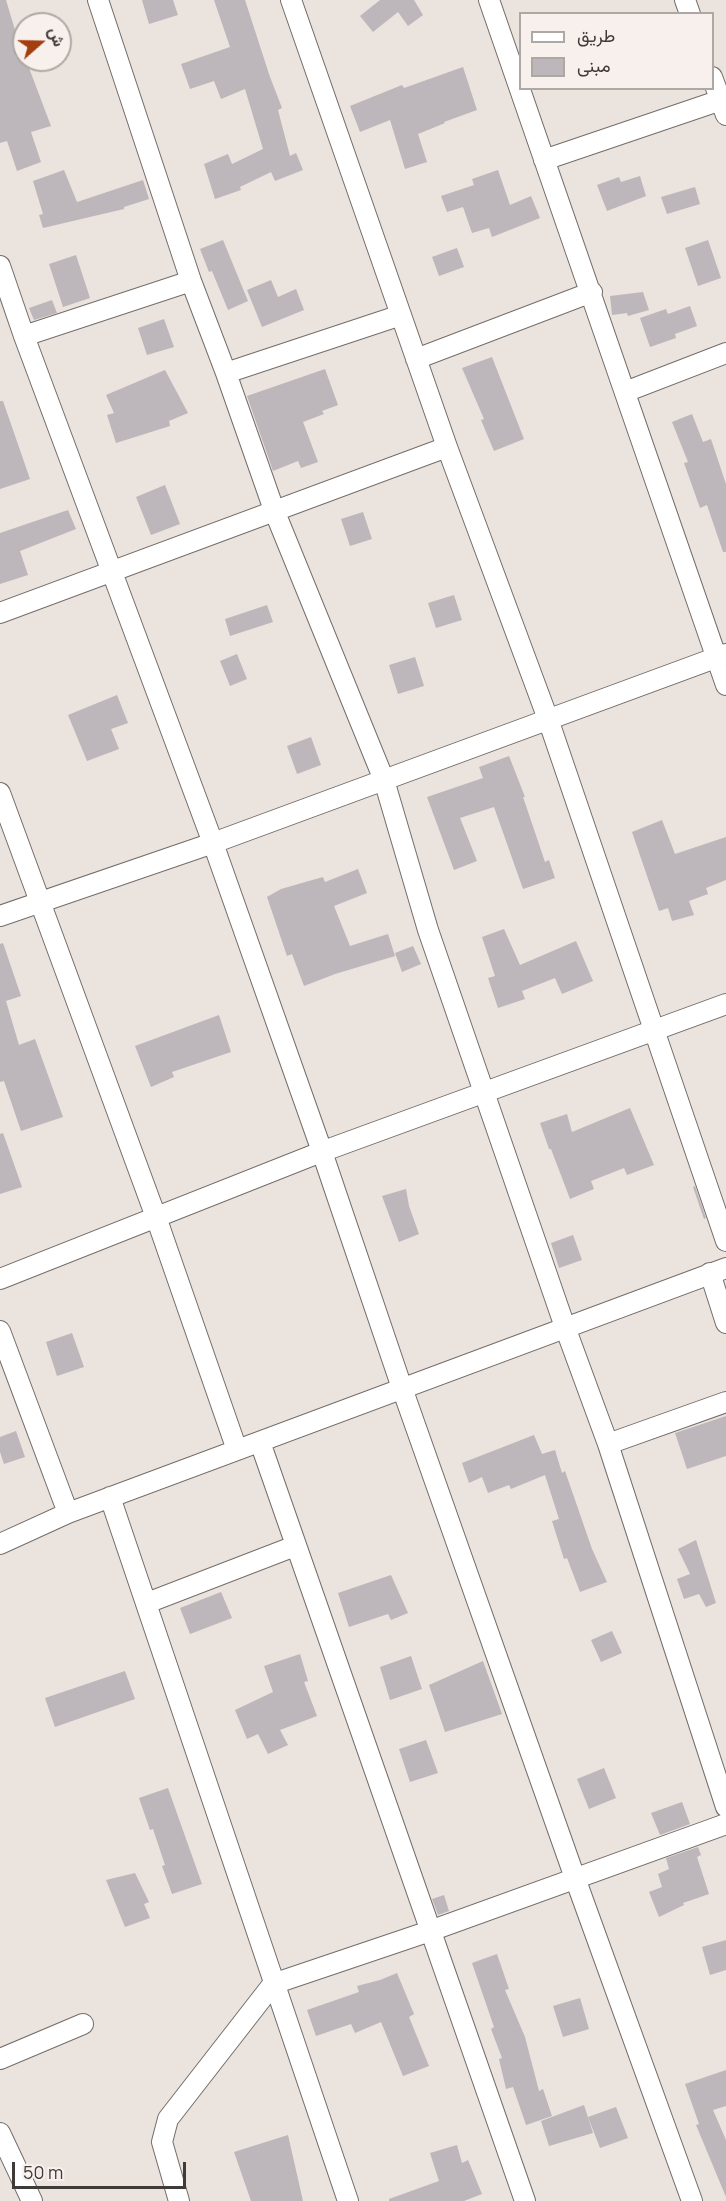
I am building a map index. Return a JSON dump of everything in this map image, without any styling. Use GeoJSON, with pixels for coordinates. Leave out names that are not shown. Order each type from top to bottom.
{"type":"FeatureCollection","features":[{"type":"Feature","properties":{"kind":"street"},"geometry":{"type":"LineString","coordinates":[[98,0],[191,282],[274,510],[384,780],[428,930],[565,1327],[608,1444],[726,1807]]}},
{"type":"Feature","properties":{"kind":"street"},"geometry":{"type":"LineString","coordinates":[[291,0],[447,447],[548,719],[726,1241]]}},
{"type":"Feature","properties":{"kind":"street"},"geometry":{"type":"LineString","coordinates":[[489,0],[519,87]]}},
{"type":"Feature","properties":{"kind":"street"},"geometry":{"type":"LineString","coordinates":[[544,160],[723,108],[714,83]]}},
{"type":"Feature","properties":{"kind":"street"},"geometry":{"type":"LineString","coordinates":[[520,90],[625,392],[721,656],[726,685]]}},
{"type":"Feature","properties":{"kind":"street"},"geometry":{"type":"LineString","coordinates":[[0,266],[213,843],[402,1388],[692,2201]]}},
{"type":"Feature","properties":{"kind":"street"},"geometry":{"type":"LineString","coordinates":[[24,336],[191,282]]}},
{"type":"Feature","properties":{"kind":"street"},"geometry":{"type":"LineString","coordinates":[[416,359],[592,292]]}},
{"type":"Feature","properties":{"kind":"street"},"geometry":{"type":"LineString","coordinates":[[226,373],[401,315]]}},
{"type":"Feature","properties":{"kind":"street"},"geometry":{"type":"LineString","coordinates":[[625,392],[726,353]]}},
{"type":"Feature","properties":{"kind":"street"},"geometry":{"type":"LineString","coordinates":[[0,613],[447,447]]}},
{"type":"Feature","properties":{"kind":"street"},"geometry":{"type":"LineString","coordinates":[[0,916],[213,843],[721,656]]}},
{"type":"Feature","properties":{"kind":"street"},"geometry":{"type":"LineString","coordinates":[[0,793],[156,1217],[237,1450]]}},
{"type":"Feature","properties":{"kind":"street"},"geometry":{"type":"LineString","coordinates":[[0,1279],[321,1152],[726,1004]]}},
{"type":"Feature","properties":{"kind":"street"},"geometry":{"type":"LineString","coordinates":[[0,1545],[68,1513],[718,1271],[726,1323]]}},
{"type":"Feature","properties":{"kind":"street"},"geometry":{"type":"LineString","coordinates":[[0,1331],[68,1513]]}},
{"type":"Feature","properties":{"kind":"street"},"geometry":{"type":"LineString","coordinates":[[608,1444],[726,1402]]}},
{"type":"Feature","properties":{"kind":"street"},"geometry":{"type":"LineString","coordinates":[[260,1442],[525,2201]]}},
{"type":"Feature","properties":{"kind":"street"},"geometry":{"type":"LineString","coordinates":[[110,1497],[348,2201]]}},
{"type":"Feature","properties":{"kind":"street"},"geometry":{"type":"LineString","coordinates":[[147,1603],[295,1546]]}},
{"type":"Feature","properties":{"kind":"street"},"geometry":{"type":"LineString","coordinates":[[179,2201],[162,2142],[168,2119],[273,1984],[430,1931],[726,1824]]}},
{"type":"Feature","properties":{"kind":"street"},"geometry":{"type":"LineString","coordinates":[[0,2059],[83,2024]]}},
{"type":"Feature","properties":{"kind":"street"},"geometry":{"type":"LineString","coordinates":[[0,2133],[32,2201]]}},
{"type":"Feature","properties":{"kind":"building"},"geometry":{"type":"Polygon","coordinates":[[[0,0],[6,0],[12,20],[12,72],[31,72],[51,126],[31,132],[41,162],[17,171],[7,141],[0,143],[0,0]]]}},
{"type":"Feature","properties":{"kind":"building"},"geometry":{"type":"Polygon","coordinates":[[[142,0],[173,0],[178,15],[149,24],[142,0]]]}},
{"type":"Feature","properties":{"kind":"building"},"geometry":{"type":"Polygon","coordinates":[[[214,0],[245,0],[282,108],[278,110],[290,156],[296,153],[303,170],[275,181],[271,172],[240,187],[241,190],[215,199],[204,164],[228,154],[232,164],[263,149],[245,89],[221,99],[214,81],[190,89],[181,64],[230,47],[214,0]]]}},
{"type":"Feature","properties":{"kind":"building"},"geometry":{"type":"Polygon","coordinates":[[[380,0],[414,0],[423,15],[408,26],[398,12],[373,32],[360,16],[380,0]]]}},
{"type":"Feature","properties":{"kind":"building"},"geometry":{"type":"Polygon","coordinates":[[[463,67],[477,110],[418,134],[427,162],[405,169],[390,120],[360,132],[350,106],[402,85],[404,88],[463,67]]]}},
{"type":"Feature","properties":{"kind":"building"},"geometry":{"type":"Polygon","coordinates":[[[64,170],[77,202],[143,180],[149,199],[124,207],[124,209],[43,228],[39,215],[43,214],[33,181],[64,170]]]}},
{"type":"Feature","properties":{"kind":"building"},"geometry":{"type":"Polygon","coordinates":[[[498,170],[510,205],[531,196],[540,218],[492,237],[489,228],[472,233],[463,207],[447,212],[441,196],[474,185],[472,179],[498,170]]]}},
{"type":"Feature","properties":{"kind":"building"},"geometry":{"type":"Polygon","coordinates":[[[640,176],[646,196],[607,211],[597,185],[619,177],[621,182],[640,176]]]}},
{"type":"Feature","properties":{"kind":"building"},"geometry":{"type":"Polygon","coordinates":[[[695,187],[700,204],[667,214],[661,197],[695,187]]]}},
{"type":"Feature","properties":{"kind":"building"},"geometry":{"type":"Polygon","coordinates":[[[223,240],[248,301],[228,310],[200,249],[223,240]]]}},
{"type":"Feature","properties":{"kind":"building"},"geometry":{"type":"Polygon","coordinates":[[[708,240],[721,278],[698,286],[685,248],[708,240]]]}},
{"type":"Feature","properties":{"kind":"building"},"geometry":{"type":"Polygon","coordinates":[[[457,248],[464,267],[439,276],[432,257],[457,248]]]}},
{"type":"Feature","properties":{"kind":"building"},"geometry":{"type":"Polygon","coordinates":[[[76,255],[90,298],[63,307],[49,264],[76,255]]]}},
{"type":"Feature","properties":{"kind":"building"},"geometry":{"type":"Polygon","coordinates":[[[271,280],[278,297],[296,289],[304,310],[262,327],[247,290],[271,280]]]}},
{"type":"Feature","properties":{"kind":"building"},"geometry":{"type":"Polygon","coordinates":[[[643,292],[649,310],[628,316],[627,313],[612,315],[610,296],[643,292]]]}},
{"type":"Feature","properties":{"kind":"building"},"geometry":{"type":"Polygon","coordinates":[[[52,300],[57,313],[34,320],[29,308],[52,300]]]}},
{"type":"Feature","properties":{"kind":"building"},"geometry":{"type":"Polygon","coordinates":[[[690,306],[697,326],[675,334],[676,338],[650,347],[640,318],[666,309],[668,314],[690,306]]]}},
{"type":"Feature","properties":{"kind":"building"},"geometry":{"type":"Polygon","coordinates":[[[164,319],[174,347],[147,355],[138,328],[164,319]]]}},
{"type":"Feature","properties":{"kind":"building"},"geometry":{"type":"Polygon","coordinates":[[[492,357],[524,439],[494,451],[481,420],[484,419],[462,368],[492,357]]]}},
{"type":"Feature","properties":{"kind":"building"},"geometry":{"type":"Polygon","coordinates":[[[325,369],[338,405],[322,411],[324,414],[303,422],[318,462],[301,468],[298,461],[273,471],[247,396],[325,369]]]}},
{"type":"Feature","properties":{"kind":"building"},"geometry":{"type":"Polygon","coordinates":[[[165,370],[188,413],[169,421],[170,426],[116,443],[107,415],[114,413],[106,395],[165,370]]]}},
{"type":"Feature","properties":{"kind":"building"},"geometry":{"type":"Polygon","coordinates":[[[0,401],[3,401],[30,479],[0,489],[0,401]]]}},
{"type":"Feature","properties":{"kind":"building"},"geometry":{"type":"Polygon","coordinates":[[[692,414],[703,442],[711,439],[726,484],[726,552],[723,552],[707,505],[700,508],[684,463],[688,462],[672,422],[692,414]]]}},
{"type":"Feature","properties":{"kind":"building"},"geometry":{"type":"Polygon","coordinates":[[[165,485],[180,524],[151,535],[136,497],[165,485]]]}},
{"type":"Feature","properties":{"kind":"building"},"geometry":{"type":"Polygon","coordinates":[[[68,510],[76,529],[20,551],[28,575],[0,584],[0,533],[68,510]]]}},
{"type":"Feature","properties":{"kind":"building"},"geometry":{"type":"Polygon","coordinates":[[[363,512],[372,539],[350,546],[341,519],[363,512]]]}},
{"type":"Feature","properties":{"kind":"building"},"geometry":{"type":"Polygon","coordinates":[[[454,595],[462,620],[436,628],[428,603],[454,595]]]}},
{"type":"Feature","properties":{"kind":"building"},"geometry":{"type":"Polygon","coordinates":[[[267,605],[273,622],[230,636],[225,619],[267,605]]]}},
{"type":"Feature","properties":{"kind":"building"},"geometry":{"type":"Polygon","coordinates":[[[237,654],[247,679],[230,686],[220,661],[237,654]]]}},
{"type":"Feature","properties":{"kind":"building"},"geometry":{"type":"Polygon","coordinates":[[[415,657],[424,686],[398,694],[389,665],[415,657]]]}},
{"type":"Feature","properties":{"kind":"building"},"geometry":{"type":"Polygon","coordinates":[[[117,695],[128,723],[111,729],[119,749],[87,761],[68,715],[117,695]]]}},
{"type":"Feature","properties":{"kind":"building"},"geometry":{"type":"Polygon","coordinates":[[[311,737],[321,765],[297,774],[287,746],[311,737]]]}},
{"type":"Feature","properties":{"kind":"building"},"geometry":{"type":"Polygon","coordinates":[[[509,756],[525,797],[523,797],[545,862],[549,860],[555,878],[523,889],[494,807],[460,818],[477,861],[454,870],[427,797],[483,778],[479,767],[509,756]]]}},
{"type":"Feature","properties":{"kind":"building"},"geometry":{"type":"Polygon","coordinates":[[[662,820],[675,854],[726,837],[726,880],[706,888],[708,894],[689,901],[694,915],[672,921],[668,908],[659,911],[632,832],[662,820]]]}},
{"type":"Feature","properties":{"kind":"building"},"geometry":{"type":"Polygon","coordinates":[[[358,869],[367,893],[334,906],[350,946],[388,934],[395,956],[304,986],[292,954],[287,956],[267,897],[281,889],[323,877],[325,882],[358,869]]]}},
{"type":"Feature","properties":{"kind":"building"},"geometry":{"type":"Polygon","coordinates":[[[504,929],[520,965],[576,941],[593,981],[562,994],[555,978],[522,991],[525,999],[498,1008],[488,978],[495,976],[482,937],[504,929]]]}},
{"type":"Feature","properties":{"kind":"building"},"geometry":{"type":"Polygon","coordinates":[[[3,943],[21,996],[6,1001],[19,1045],[35,1039],[63,1117],[21,1131],[4,1081],[0,1082],[0,944],[3,943]]]}},
{"type":"Feature","properties":{"kind":"building"},"geometry":{"type":"Polygon","coordinates":[[[413,946],[421,964],[402,972],[395,953],[413,946]]]}},
{"type":"Feature","properties":{"kind":"building"},"geometry":{"type":"Polygon","coordinates":[[[219,1015],[231,1052],[172,1072],[174,1077],[151,1087],[135,1046],[219,1015]]]}},
{"type":"Feature","properties":{"kind":"building"},"geometry":{"type":"Polygon","coordinates":[[[630,1108],[654,1165],[627,1175],[624,1168],[591,1181],[594,1189],[570,1199],[540,1123],[567,1114],[572,1132],[630,1108]]]}},
{"type":"Feature","properties":{"kind":"building"},"geometry":{"type":"Polygon","coordinates":[[[3,1133],[22,1187],[0,1194],[0,1134],[3,1133]]]}},
{"type":"Feature","properties":{"kind":"building"},"geometry":{"type":"Polygon","coordinates":[[[695,1186],[706,1218],[704,1219],[693,1187],[695,1186]]]}},
{"type":"Feature","properties":{"kind":"building"},"geometry":{"type":"Polygon","coordinates":[[[406,1189],[409,1206],[419,1234],[399,1242],[382,1196],[406,1189]]]}},
{"type":"Feature","properties":{"kind":"building"},"geometry":{"type":"Polygon","coordinates":[[[573,1235],[582,1260],[559,1268],[551,1243],[573,1235]]]}},
{"type":"Feature","properties":{"kind":"building"},"geometry":{"type":"Polygon","coordinates":[[[72,1333],[84,1367],[57,1376],[46,1342],[72,1333]]]}},
{"type":"Feature","properties":{"kind":"building"},"geometry":{"type":"Polygon","coordinates":[[[726,1416],[726,1456],[687,1469],[675,1433],[726,1416]]]}},
{"type":"Feature","properties":{"kind":"building"},"geometry":{"type":"Polygon","coordinates":[[[16,1431],[25,1457],[4,1464],[0,1452],[0,1437],[16,1431]]]}},
{"type":"Feature","properties":{"kind":"building"},"geometry":{"type":"Polygon","coordinates":[[[534,1435],[542,1454],[555,1450],[562,1473],[565,1471],[592,1549],[607,1582],[580,1592],[567,1558],[564,1559],[552,1521],[559,1519],[545,1475],[511,1489],[509,1485],[488,1493],[482,1477],[469,1483],[462,1463],[534,1435]]]}},
{"type":"Feature","properties":{"kind":"building"},"geometry":{"type":"Polygon","coordinates":[[[696,1540],[716,1603],[706,1607],[699,1594],[684,1599],[677,1579],[690,1574],[678,1549],[696,1540]]]}},
{"type":"Feature","properties":{"kind":"building"},"geometry":{"type":"Polygon","coordinates":[[[391,1575],[408,1613],[391,1620],[388,1614],[349,1627],[338,1593],[391,1575]]]}},
{"type":"Feature","properties":{"kind":"building"},"geometry":{"type":"Polygon","coordinates":[[[221,1592],[232,1618],[190,1634],[180,1608],[221,1592]]]}},
{"type":"Feature","properties":{"kind":"building"},"geometry":{"type":"Polygon","coordinates":[[[612,1631],[622,1653],[601,1662],[591,1640],[612,1631]]]}},
{"type":"Feature","properties":{"kind":"building"},"geometry":{"type":"Polygon","coordinates":[[[300,1654],[308,1681],[304,1682],[317,1716],[280,1730],[288,1745],[268,1754],[258,1734],[247,1739],[235,1710],[273,1692],[264,1666],[300,1654]]]}},
{"type":"Feature","properties":{"kind":"building"},"geometry":{"type":"Polygon","coordinates":[[[411,1656],[422,1689],[390,1700],[380,1667],[411,1656]]]}},
{"type":"Feature","properties":{"kind":"building"},"geometry":{"type":"Polygon","coordinates":[[[483,1661],[502,1714],[445,1732],[429,1685],[483,1661]]]}},
{"type":"Feature","properties":{"kind":"building"},"geometry":{"type":"Polygon","coordinates":[[[125,1671],[135,1699],[55,1727],[45,1698],[125,1671]]]}},
{"type":"Feature","properties":{"kind":"building"},"geometry":{"type":"Polygon","coordinates":[[[426,1740],[438,1773],[410,1782],[399,1749],[426,1740]]]}},
{"type":"Feature","properties":{"kind":"building"},"geometry":{"type":"Polygon","coordinates":[[[604,1768],[616,1798],[589,1809],[577,1779],[604,1768]]]}},
{"type":"Feature","properties":{"kind":"building"},"geometry":{"type":"Polygon","coordinates":[[[168,1788],[202,1884],[172,1894],[153,1829],[150,1830],[139,1798],[168,1788]]]}},
{"type":"Feature","properties":{"kind":"building"},"geometry":{"type":"Polygon","coordinates":[[[682,1802],[690,1824],[660,1835],[651,1813],[682,1802]]]}},
{"type":"Feature","properties":{"kind":"building"},"geometry":{"type":"Polygon","coordinates":[[[698,1847],[701,1855],[697,1857],[709,1894],[683,1903],[684,1905],[659,1917],[649,1892],[662,1887],[658,1874],[669,1869],[666,1858],[698,1847]]]}},
{"type":"Feature","properties":{"kind":"building"},"geometry":{"type":"Polygon","coordinates":[[[135,1873],[149,1902],[144,1904],[150,1918],[125,1927],[106,1880],[135,1873]]]}},
{"type":"Feature","properties":{"kind":"building"},"geometry":{"type":"Polygon","coordinates":[[[444,1895],[449,1911],[438,1915],[432,1899],[444,1895]]]}},
{"type":"Feature","properties":{"kind":"building"},"geometry":{"type":"Polygon","coordinates":[[[726,1940],[726,1970],[710,1975],[702,1947],[726,1940]]]}},
{"type":"Feature","properties":{"kind":"building"},"geometry":{"type":"Polygon","coordinates":[[[497,1954],[509,1989],[505,1990],[525,2037],[539,2091],[543,2089],[552,2116],[526,2125],[513,2087],[506,2089],[499,2059],[502,2058],[491,2029],[494,2027],[472,1963],[497,1954]]]}},
{"type":"Feature","properties":{"kind":"building"},"geometry":{"type":"Polygon","coordinates":[[[397,1973],[414,2014],[409,2017],[429,2066],[403,2076],[381,2022],[355,2033],[351,2024],[316,2036],[307,2010],[359,1992],[357,1986],[397,1973]]]}},
{"type":"Feature","properties":{"kind":"building"},"geometry":{"type":"Polygon","coordinates":[[[580,1998],[589,2029],[563,2037],[553,2006],[580,1998]]]}},
{"type":"Feature","properties":{"kind":"building"},"geometry":{"type":"Polygon","coordinates":[[[726,2070],[726,2106],[713,2110],[726,2140],[726,2197],[696,2125],[699,2124],[685,2084],[726,2070]]]}},
{"type":"Feature","properties":{"kind":"building"},"geometry":{"type":"Polygon","coordinates":[[[584,2105],[593,2133],[549,2146],[541,2121],[584,2105]]]}},
{"type":"Feature","properties":{"kind":"building"},"geometry":{"type":"Polygon","coordinates":[[[616,2107],[628,2138],[600,2148],[588,2117],[616,2107]]]}},
{"type":"Feature","properties":{"kind":"building"},"geometry":{"type":"Polygon","coordinates":[[[288,2135],[303,2201],[251,2201],[234,2152],[288,2135]]]}},
{"type":"Feature","properties":{"kind":"building"},"geometry":{"type":"Polygon","coordinates":[[[457,2145],[462,2163],[468,2160],[482,2194],[464,2201],[389,2201],[389,2199],[439,2181],[430,2153],[457,2145]]]}}]}
